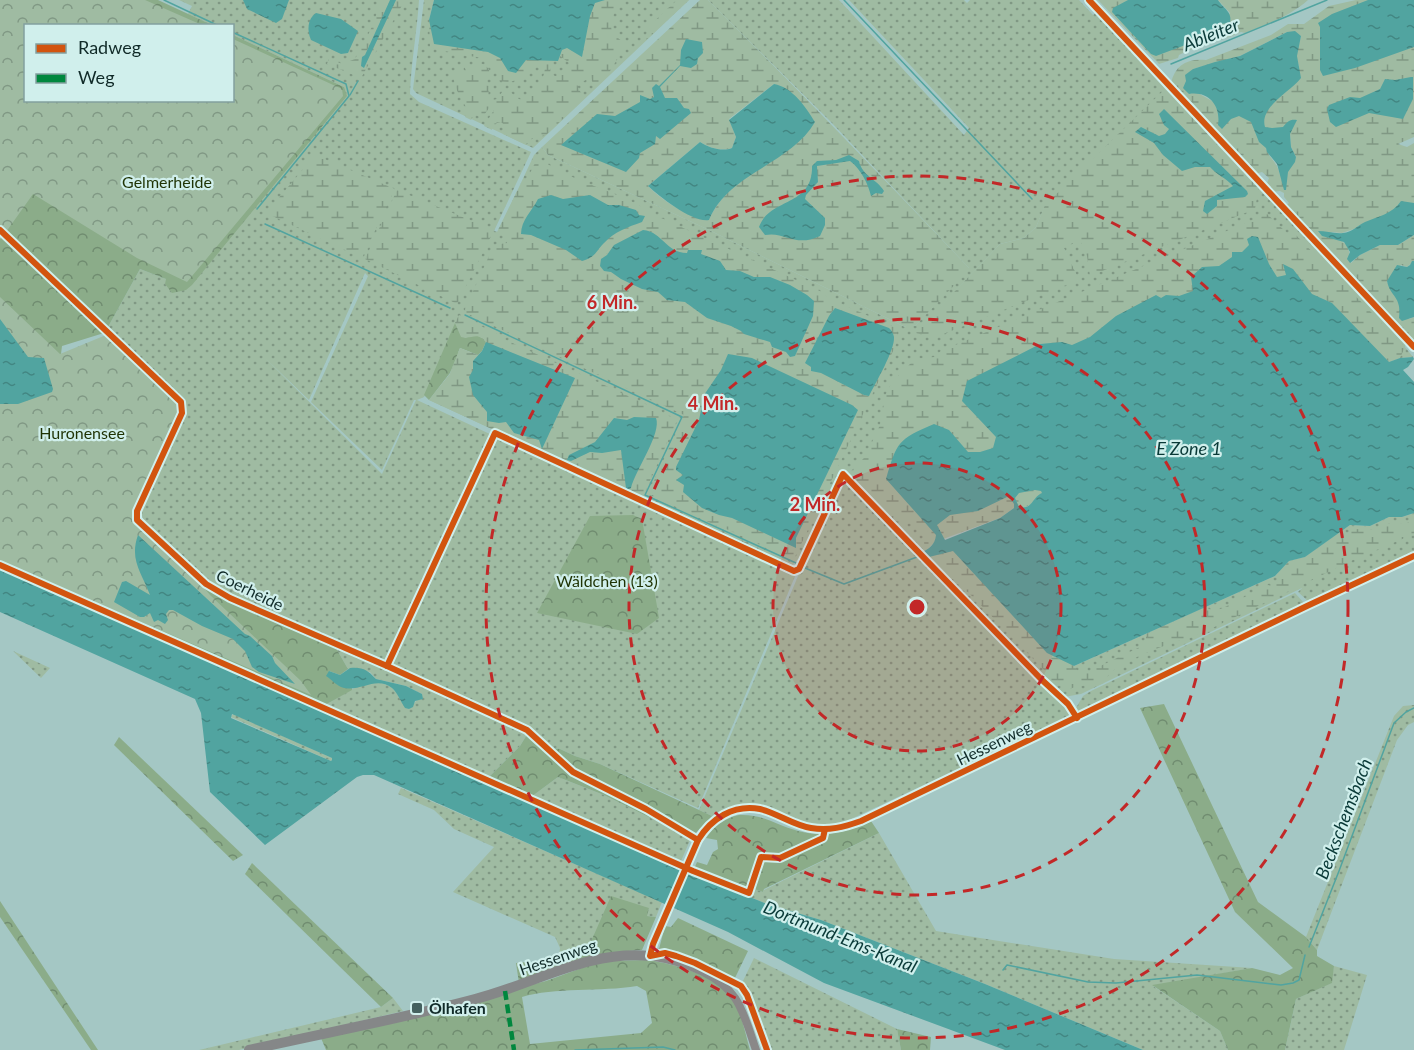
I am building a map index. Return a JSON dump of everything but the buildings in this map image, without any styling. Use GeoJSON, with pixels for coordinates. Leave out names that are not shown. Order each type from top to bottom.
{"type":"FeatureCollection","features":[{"type":"Feature","properties":{"kind":"street","name":"Coerheide"},"geometry":{"type":"LineString","coordinates":[[0,230],[182,402],[182,413],[137,511],[137,520],[206,584],[231,598],[527,730],[573,772],[646,809],[698,840]]}},
{"type":"Feature","properties":{"kind":"street","name":"Hessenweg"},"geometry":{"type":"LineString","coordinates":[[249,1050],[474,1000],[600,957],[626,954],[650,956],[666,912],[698,840],[717,818],[737,809],[746,808],[760,809],[814,829],[835,829],[861,822],[1414,556]]}},
{"type":"Feature","properties":{"kind":"street"},"geometry":{"type":"LineString","coordinates":[[650,956],[696,969],[728,990],[741,1010],[756,1050]]}},
{"type":"Feature","properties":{"kind":"green space","name":"Gelmerheide"},"geometry":{"type":"Polygon","coordinates":[[[0,0],[158,0],[210,24],[24,24],[24,102],[234,102],[234,35],[344,87],[347,96],[192,285],[186,290],[172,293],[165,284],[166,279],[140,269],[108,327],[0,226],[0,0]]]}},
{"type":"Feature","properties":{"kind":"green space","name":"Gelmerheide"},"geometry":{"type":"Polygon","coordinates":[[[0,0],[145,0],[200,24],[24,24],[24,102],[234,102],[234,39],[342,89],[343,96],[187,282],[137,258],[33,194],[6,232],[0,226],[0,0]]]}},
{"type":"Feature","properties":{"kind":"green space"},"geometry":{"type":"Polygon","coordinates":[[[179,0],[419,0],[410,94],[419,102],[531,152],[494,231],[498,232],[534,155],[542,147],[548,155],[709,230],[905,327],[909,323],[915,326],[969,268],[831,122],[708,0],[839,0],[964,135],[969,128],[849,0],[964,0],[967,3],[970,0],[1079,0],[1093,15],[1097,12],[1406,343],[1405,347],[1413,357],[1400,358],[927,525],[927,550],[920,553],[925,558],[942,553],[1074,666],[1275,576],[1289,561],[1305,557],[1350,525],[1370,526],[1389,517],[1402,517],[1414,513],[1414,556],[1309,602],[1298,592],[1302,588],[1081,694],[1064,697],[1058,695],[1075,714],[834,827],[805,824],[737,806],[712,816],[699,810],[804,562],[798,559],[792,566],[789,566],[429,400],[450,374],[457,352],[478,355],[575,381],[575,378],[497,345],[461,337],[424,397],[417,400],[492,435],[386,663],[231,595],[207,582],[146,527],[140,510],[184,401],[108,327],[140,269],[166,279],[344,87],[234,35],[234,24],[210,24],[188,14],[192,6],[179,0]],[[1045,206],[1036,227],[1024,238],[1000,244],[916,333],[1078,280],[1045,206]],[[365,273],[309,400],[265,358],[382,474],[416,400],[382,470],[311,402],[368,276],[365,273]]]}},
{"type":"Feature","properties":{"kind":"green space"},"geometry":{"type":"Polygon","coordinates":[[[382,0],[390,0],[362,58],[361,66],[396,0],[405,0],[361,78],[327,64],[329,58],[342,64],[355,59],[370,31],[382,0]]]}},
{"type":"Feature","properties":{"kind":"green space"},"geometry":{"type":"Polygon","coordinates":[[[424,0],[434,0],[429,20],[562,50],[605,0],[689,0],[533,148],[416,93],[413,89],[424,0]]]}},
{"type":"Feature","properties":{"kind":"green space"},"geometry":{"type":"Polygon","coordinates":[[[621,0],[615,10],[611,28],[626,45],[607,76],[594,89],[591,77],[584,81],[579,80],[578,87],[586,97],[546,135],[533,138],[526,145],[503,134],[509,129],[501,122],[493,124],[492,130],[484,126],[494,110],[492,108],[489,108],[482,118],[474,114],[471,120],[465,117],[468,110],[456,87],[454,72],[467,73],[464,66],[483,64],[489,69],[489,76],[482,81],[489,86],[488,101],[497,99],[505,88],[523,100],[541,81],[545,66],[533,68],[514,81],[500,81],[495,68],[485,59],[430,46],[429,20],[435,44],[488,52],[500,57],[506,65],[527,58],[552,60],[550,73],[560,76],[562,70],[571,68],[572,65],[560,56],[562,50],[569,49],[578,43],[595,2],[621,0]]]}},
{"type":"Feature","properties":{"kind":"green space"},"geometry":{"type":"Polygon","coordinates":[[[677,0],[689,0],[644,42],[649,26],[677,0]]]}},
{"type":"Feature","properties":{"kind":"green space"},"geometry":{"type":"Polygon","coordinates":[[[700,0],[708,0],[970,269],[915,326],[909,324],[905,327],[709,230],[548,155],[542,147],[700,0]],[[774,84],[729,119],[736,137],[732,148],[716,149],[700,142],[648,186],[661,198],[676,207],[709,220],[723,198],[732,189],[788,150],[774,84]]]}},
{"type":"Feature","properties":{"kind":"green space"},"geometry":{"type":"Polygon","coordinates":[[[1098,0],[1199,0],[1221,24],[1230,13],[1218,0],[1308,0],[1294,11],[1270,23],[1194,48],[1179,55],[1178,58],[1159,64],[1098,0]]]}},
{"type":"Feature","properties":{"kind":"green space"},"geometry":{"type":"Polygon","coordinates":[[[1356,0],[1414,0],[1414,137],[1398,144],[1407,147],[1414,143],[1414,203],[1409,203],[1354,229],[1342,233],[1331,232],[1348,246],[1351,263],[1360,255],[1380,245],[1398,245],[1414,235],[1414,261],[1407,267],[1401,265],[1387,282],[1403,303],[1409,319],[1414,317],[1414,343],[1285,206],[1289,203],[1284,193],[1271,192],[1266,186],[1269,178],[1262,172],[1255,174],[1254,170],[1171,83],[1175,72],[1183,64],[1193,60],[1206,60],[1271,35],[1288,24],[1304,24],[1329,6],[1356,0]],[[1287,32],[1240,56],[1193,69],[1198,93],[1214,102],[1220,115],[1299,66],[1296,56],[1301,36],[1287,32]],[[1283,127],[1266,148],[1280,175],[1296,157],[1291,147],[1290,134],[1283,127]]]}},
{"type":"Feature","properties":{"kind":"green space"},"geometry":{"type":"Polygon","coordinates":[[[1167,87],[1259,186],[1255,209],[1090,276],[1087,256],[1082,250],[1082,243],[1077,241],[1064,248],[1079,280],[936,337],[915,333],[1000,244],[1024,238],[1036,227],[1045,205],[1167,87]],[[1141,127],[1135,132],[1154,143],[1163,155],[1195,167],[1210,167],[1229,182],[1234,197],[1245,197],[1248,194],[1169,129],[1159,135],[1141,127]]]}},
{"type":"Feature","properties":{"kind":"green space"},"geometry":{"type":"Polygon","coordinates":[[[315,155],[395,189],[362,258],[266,213],[315,155]]]}},
{"type":"Feature","properties":{"kind":"green space"},"geometry":{"type":"Polygon","coordinates":[[[540,159],[568,175],[628,200],[655,215],[822,292],[830,299],[896,328],[898,338],[893,351],[795,557],[792,558],[724,528],[721,531],[790,562],[792,566],[429,400],[450,374],[460,348],[478,355],[486,342],[477,336],[461,337],[455,323],[459,315],[497,336],[677,420],[644,494],[646,497],[715,529],[717,526],[648,494],[684,415],[466,313],[465,309],[494,245],[507,243],[504,235],[497,232],[517,191],[522,189],[536,161],[540,159]],[[533,208],[526,217],[522,234],[531,235],[566,249],[577,258],[533,208]],[[651,231],[624,239],[601,259],[604,271],[611,272],[642,289],[658,292],[667,300],[685,302],[707,318],[770,342],[772,347],[786,352],[806,329],[813,316],[807,295],[770,277],[754,277],[740,271],[726,270],[720,261],[701,254],[702,250],[677,253],[651,231]],[[835,308],[806,363],[811,367],[811,371],[821,373],[869,396],[835,308]],[[657,433],[600,437],[582,456],[593,450],[621,450],[640,466],[651,440],[657,433]]]}},
{"type":"Feature","properties":{"kind":"green space"},"geometry":{"type":"Polygon","coordinates":[[[397,190],[494,230],[457,304],[365,259],[397,190]]]}},
{"type":"Feature","properties":{"kind":"green space"},"geometry":{"type":"Polygon","coordinates":[[[1267,214],[1288,234],[1293,232],[1405,347],[1400,358],[1389,362],[1332,303],[1277,277],[1269,264],[1259,237],[1260,294],[1161,298],[1156,296],[1136,307],[944,519],[1023,490],[1047,490],[1030,505],[1024,508],[1014,508],[1000,518],[935,542],[927,550],[924,543],[926,535],[921,530],[905,523],[904,529],[899,531],[846,476],[865,457],[880,425],[884,398],[892,382],[915,359],[934,357],[941,351],[1267,214]]]}},
{"type":"Feature","properties":{"kind":"green space","name":"Huronensee"},"geometry":{"type":"Polygon","coordinates":[[[2,237],[104,333],[62,346],[60,362],[30,419],[204,586],[336,648],[348,669],[340,675],[329,671],[332,679],[337,684],[352,688],[352,690],[325,705],[0,561],[0,239],[2,237]]]}},
{"type":"Feature","properties":{"kind":"green space","name":"Huronensee"},"geometry":{"type":"Polygon","coordinates":[[[0,297],[60,354],[106,335],[183,408],[134,515],[210,595],[301,681],[311,695],[0,561],[0,297]]]}},
{"type":"Feature","properties":{"kind":"green space"},"geometry":{"type":"Polygon","coordinates":[[[455,323],[465,338],[476,336],[486,342],[478,355],[460,348],[450,373],[429,400],[424,395],[455,323]]]}},
{"type":"Feature","properties":{"kind":"green space"},"geometry":{"type":"Polygon","coordinates":[[[497,437],[796,574],[698,808],[600,764],[552,748],[527,728],[391,665],[497,437]]]}},
{"type":"Feature","properties":{"kind":"green space","name":"Wäldchen (13)"},"geometry":{"type":"Polygon","coordinates":[[[633,515],[642,519],[659,618],[637,634],[537,613],[590,516],[633,515]]]}},
{"type":"Feature","properties":{"kind":"green space"},"geometry":{"type":"Polygon","coordinates":[[[1414,520],[1414,534],[1353,560],[1202,633],[1176,641],[1124,663],[1108,676],[1104,683],[1090,689],[1086,685],[1067,689],[1058,685],[1052,689],[1042,680],[1045,671],[968,592],[954,588],[925,558],[967,546],[1047,653],[1074,666],[1079,672],[1090,671],[1142,646],[1146,641],[1146,634],[1205,607],[1214,611],[1268,585],[1272,586],[1281,578],[1278,572],[1289,561],[1305,557],[1337,534],[1343,536],[1354,529],[1375,530],[1387,524],[1407,523],[1414,520]]]}},
{"type":"Feature","properties":{"kind":"green space"},"geometry":{"type":"Polygon","coordinates":[[[0,561],[325,705],[365,684],[383,683],[391,687],[409,709],[422,694],[406,686],[376,679],[370,672],[348,669],[336,648],[528,733],[520,746],[488,778],[531,797],[558,777],[604,795],[691,838],[678,868],[0,569],[0,561]]]}},
{"type":"Feature","properties":{"kind":"green space"},"geometry":{"type":"Polygon","coordinates":[[[1295,593],[1304,603],[1303,606],[1079,713],[1076,708],[1083,696],[1091,691],[1295,593]]]}},
{"type":"Feature","properties":{"kind":"green space"},"geometry":{"type":"Polygon","coordinates":[[[13,651],[50,668],[41,678],[13,651]]]}},
{"type":"Feature","properties":{"kind":"green space"},"geometry":{"type":"Polygon","coordinates":[[[1164,704],[1258,902],[1306,937],[1317,950],[1317,956],[1334,966],[1332,983],[1296,999],[1285,1050],[1228,1050],[1220,1031],[1152,985],[1252,968],[1280,975],[1293,968],[1235,912],[1140,708],[1164,704]]]}},
{"type":"Feature","properties":{"kind":"green space"},"geometry":{"type":"Polygon","coordinates":[[[1414,705],[1414,722],[1408,725],[1397,740],[1317,950],[1306,937],[1394,716],[1403,706],[1414,705]]]}},
{"type":"Feature","properties":{"kind":"green space"},"geometry":{"type":"Polygon","coordinates":[[[233,714],[332,758],[332,760],[231,717],[233,714]]]}},
{"type":"Feature","properties":{"kind":"green space"},"geometry":{"type":"Polygon","coordinates":[[[528,733],[552,748],[600,764],[712,816],[691,838],[604,795],[558,777],[531,797],[488,778],[520,746],[528,733]]]}},
{"type":"Feature","properties":{"kind":"green space"},"geometry":{"type":"Polygon","coordinates":[[[119,737],[243,855],[233,861],[114,745],[119,737]]]}},
{"type":"Feature","properties":{"kind":"green space"},"geometry":{"type":"Polygon","coordinates":[[[401,788],[662,902],[656,917],[646,916],[649,908],[570,959],[559,955],[560,948],[555,937],[453,892],[494,847],[454,829],[434,810],[398,794],[401,788]]]}},
{"type":"Feature","properties":{"kind":"green space"},"geometry":{"type":"Polygon","coordinates":[[[739,815],[756,816],[790,829],[817,834],[844,831],[871,821],[879,833],[764,889],[763,892],[694,869],[697,862],[707,865],[713,852],[718,849],[717,840],[706,838],[709,834],[725,820],[739,815]]]}},
{"type":"Feature","properties":{"kind":"green space"},"geometry":{"type":"Polygon","coordinates":[[[879,833],[936,931],[1114,959],[1252,968],[1153,986],[1220,1031],[1228,1050],[1143,1050],[985,984],[821,920],[767,904],[691,873],[694,869],[763,892],[879,833]]]}},
{"type":"Feature","properties":{"kind":"green space"},"geometry":{"type":"Polygon","coordinates":[[[252,863],[393,998],[381,1007],[245,874],[252,863]]]}},
{"type":"Feature","properties":{"kind":"green space"},"geometry":{"type":"Polygon","coordinates":[[[611,896],[649,908],[647,916],[656,917],[642,950],[628,951],[519,983],[516,963],[527,962],[541,969],[553,966],[559,955],[570,959],[577,948],[589,946],[611,896]]]}},
{"type":"Feature","properties":{"kind":"green space"},"geometry":{"type":"Polygon","coordinates":[[[0,901],[98,1050],[91,1050],[0,917],[0,901]]]}},
{"type":"Feature","properties":{"kind":"green space"},"geometry":{"type":"Polygon","coordinates":[[[678,918],[748,951],[734,980],[700,961],[659,949],[665,926],[671,927],[678,918]]]}},
{"type":"Feature","properties":{"kind":"green space"},"geometry":{"type":"Polygon","coordinates":[[[754,958],[897,1029],[901,1050],[769,1050],[748,994],[741,985],[754,958]]]}},
{"type":"Feature","properties":{"kind":"green space"},"geometry":{"type":"Polygon","coordinates":[[[649,960],[695,972],[718,983],[736,1002],[750,1050],[326,1050],[321,1038],[546,981],[601,961],[649,960]],[[637,986],[548,992],[522,997],[530,1044],[641,1033],[652,1023],[646,991],[637,986]]]}},
{"type":"Feature","properties":{"kind":"green space"},"geometry":{"type":"Polygon","coordinates":[[[1334,966],[1367,975],[1344,1050],[1285,1050],[1296,999],[1331,983],[1334,966]]]}},
{"type":"Feature","properties":{"kind":"green space"},"geometry":{"type":"Polygon","coordinates":[[[393,998],[403,1011],[239,1050],[199,1050],[381,1007],[393,998]]]}},
{"type":"Feature","properties":{"kind":"green space"},"geometry":{"type":"Polygon","coordinates":[[[897,1029],[931,1037],[930,1050],[901,1050],[897,1029]]]}},
{"type":"Feature","properties":{"kind":"water"},"geometry":{"type":"Polygon","coordinates":[[[243,0],[289,0],[282,19],[276,23],[247,9],[243,0]]]}},
{"type":"Feature","properties":{"kind":"water"},"geometry":{"type":"Polygon","coordinates":[[[390,0],[396,0],[364,68],[361,66],[362,57],[365,55],[390,0]]]}},
{"type":"Feature","properties":{"kind":"water"},"geometry":{"type":"Polygon","coordinates":[[[434,0],[605,0],[595,3],[590,16],[582,57],[567,48],[562,50],[558,61],[526,60],[516,73],[508,71],[500,58],[488,52],[434,44],[429,20],[434,0]]]}},
{"type":"Feature","properties":{"kind":"water"},"geometry":{"type":"Polygon","coordinates":[[[1128,0],[1218,0],[1231,19],[1230,23],[1221,24],[1223,29],[1212,35],[1156,56],[1151,54],[1112,12],[1113,8],[1128,0]]]}},
{"type":"Feature","properties":{"kind":"water"},"geometry":{"type":"Polygon","coordinates":[[[1368,0],[1414,0],[1414,47],[1355,68],[1323,76],[1320,70],[1320,27],[1318,23],[1332,14],[1368,0]]]}},
{"type":"Feature","properties":{"kind":"water"},"geometry":{"type":"Polygon","coordinates":[[[316,13],[341,19],[358,31],[348,53],[341,54],[311,40],[309,25],[316,13]]]}},
{"type":"Feature","properties":{"kind":"water"},"geometry":{"type":"Polygon","coordinates":[[[1295,31],[1301,36],[1297,56],[1301,78],[1271,106],[1264,120],[1265,127],[1272,128],[1283,127],[1289,121],[1297,120],[1290,134],[1291,147],[1296,157],[1288,172],[1286,190],[1284,190],[1277,164],[1259,142],[1251,122],[1239,116],[1231,119],[1222,129],[1218,125],[1218,112],[1212,101],[1202,95],[1189,94],[1183,88],[1186,81],[1185,75],[1193,69],[1240,56],[1287,32],[1295,31]]]}},
{"type":"Feature","properties":{"kind":"water"},"geometry":{"type":"Polygon","coordinates":[[[686,39],[702,42],[703,53],[698,58],[697,64],[691,68],[680,66],[660,87],[665,98],[677,98],[691,113],[660,139],[656,136],[655,144],[640,153],[639,158],[626,172],[561,145],[597,114],[615,116],[640,102],[640,95],[650,99],[654,97],[652,88],[656,84],[659,86],[680,65],[681,50],[686,39]]]}},
{"type":"Feature","properties":{"kind":"water"},"geometry":{"type":"Polygon","coordinates":[[[1413,77],[1413,99],[1403,119],[1369,113],[1336,127],[1330,122],[1327,109],[1329,105],[1350,97],[1360,98],[1380,89],[1385,79],[1413,77]]]}},
{"type":"Feature","properties":{"kind":"water"},"geometry":{"type":"Polygon","coordinates":[[[774,84],[793,93],[815,122],[791,148],[730,191],[718,204],[709,220],[694,218],[648,186],[700,142],[716,149],[732,148],[736,137],[729,120],[774,84]]]}},
{"type":"Feature","properties":{"kind":"water"},"geometry":{"type":"Polygon","coordinates":[[[1164,109],[1247,191],[1248,194],[1245,197],[1217,200],[1217,206],[1207,214],[1203,211],[1205,201],[1233,186],[1210,167],[1195,167],[1182,171],[1163,155],[1154,143],[1135,132],[1141,127],[1159,136],[1165,134],[1169,129],[1164,125],[1159,114],[1164,109]]]}},
{"type":"Feature","properties":{"kind":"water"},"geometry":{"type":"Polygon","coordinates":[[[849,155],[859,161],[866,174],[881,187],[884,191],[882,194],[876,193],[871,196],[864,177],[850,161],[817,166],[818,182],[805,199],[825,218],[825,225],[820,236],[797,240],[779,235],[765,235],[759,227],[764,217],[806,189],[812,166],[817,161],[836,160],[849,155]]]}},
{"type":"Feature","properties":{"kind":"water"},"geometry":{"type":"Polygon","coordinates":[[[551,195],[563,199],[590,195],[608,205],[619,205],[636,210],[639,215],[645,216],[642,222],[612,236],[593,256],[582,261],[566,250],[531,235],[521,234],[525,220],[538,199],[551,195]]]}},
{"type":"Feature","properties":{"kind":"water"},"geometry":{"type":"Polygon","coordinates":[[[1401,201],[1414,203],[1414,235],[1398,245],[1380,245],[1350,263],[1347,259],[1350,252],[1344,242],[1322,236],[1318,231],[1340,233],[1349,231],[1389,212],[1401,201]]]}},
{"type":"Feature","properties":{"kind":"water"},"geometry":{"type":"Polygon","coordinates":[[[643,230],[655,234],[674,250],[687,253],[688,250],[702,250],[701,254],[720,261],[726,270],[740,271],[754,277],[770,277],[807,295],[814,301],[813,316],[795,356],[790,357],[786,352],[772,347],[770,342],[707,318],[685,302],[667,300],[658,292],[642,289],[611,272],[604,271],[600,266],[601,259],[614,245],[643,230]]]}},
{"type":"Feature","properties":{"kind":"water","name":"E Zone 1"},"geometry":{"type":"Polygon","coordinates":[[[1252,236],[1258,237],[1277,277],[1286,275],[1283,264],[1293,269],[1312,294],[1332,303],[1389,362],[1413,357],[1408,367],[1403,370],[1414,382],[1414,513],[1402,517],[1389,517],[1370,526],[1350,525],[1305,557],[1289,561],[1275,576],[1074,666],[1047,653],[953,551],[925,558],[920,553],[931,546],[936,535],[886,479],[893,457],[906,438],[934,424],[949,430],[968,452],[980,452],[993,448],[996,437],[962,401],[967,381],[1040,344],[1062,342],[1072,345],[1090,337],[1116,316],[1156,295],[1161,298],[1166,295],[1179,296],[1193,291],[1191,277],[1202,267],[1219,266],[1232,257],[1232,252],[1242,252],[1249,245],[1247,239],[1252,236]],[[1035,490],[1019,493],[1015,498],[1019,507],[1027,507],[1042,493],[1035,490]],[[1007,497],[978,511],[950,515],[937,525],[945,540],[1000,518],[1014,508],[1011,499],[1007,497]]]}},
{"type":"Feature","properties":{"kind":"water"},"geometry":{"type":"Polygon","coordinates":[[[1414,261],[1414,317],[1402,321],[1399,318],[1399,305],[1387,281],[1397,265],[1407,267],[1414,261]]]}},
{"type":"Feature","properties":{"kind":"water"},"geometry":{"type":"Polygon","coordinates":[[[835,308],[892,331],[894,343],[892,350],[869,396],[821,373],[811,371],[811,367],[805,363],[835,308]]]}},
{"type":"Feature","properties":{"kind":"water","name":"Huronensee"},"geometry":{"type":"Polygon","coordinates":[[[0,319],[28,357],[44,358],[52,392],[18,404],[0,404],[0,319]]]}},
{"type":"Feature","properties":{"kind":"water"},"geometry":{"type":"Polygon","coordinates":[[[486,342],[575,378],[542,449],[539,440],[514,433],[506,422],[487,421],[487,412],[473,395],[469,377],[473,370],[473,361],[486,342]]]}},
{"type":"Feature","properties":{"kind":"water"},"geometry":{"type":"Polygon","coordinates":[[[728,354],[752,358],[852,405],[858,410],[796,538],[796,548],[732,518],[702,508],[683,492],[684,485],[676,480],[683,475],[676,470],[676,467],[699,420],[704,395],[721,370],[728,354]]]}},
{"type":"Feature","properties":{"kind":"water"},"geometry":{"type":"Polygon","coordinates":[[[634,417],[656,418],[657,425],[652,442],[628,490],[621,450],[590,452],[571,461],[567,460],[569,455],[595,442],[614,418],[627,420],[634,417]]]}},
{"type":"Feature","properties":{"kind":"water"},"geometry":{"type":"Polygon","coordinates":[[[138,535],[272,656],[275,663],[295,684],[259,672],[252,667],[245,651],[233,639],[173,610],[169,610],[166,614],[168,620],[165,624],[158,620],[154,622],[150,613],[140,617],[114,602],[122,582],[126,581],[150,595],[136,559],[138,535]]]}},
{"type":"Feature","properties":{"kind":"water","name":"Dortmund-Ems-Kanal"},"geometry":{"type":"Polygon","coordinates":[[[0,569],[678,868],[767,904],[821,920],[985,984],[1143,1050],[1005,1050],[824,983],[728,932],[374,775],[357,777],[265,845],[210,792],[201,713],[195,699],[0,612],[0,569]],[[232,714],[231,718],[331,761],[332,758],[232,714]]]}},
{"type":"Feature","properties":{"kind":"water"},"geometry":{"type":"Polygon","coordinates":[[[350,668],[359,668],[368,671],[376,679],[406,686],[422,694],[423,699],[415,701],[413,707],[409,709],[405,708],[394,690],[386,685],[379,683],[348,689],[339,686],[326,676],[329,671],[340,675],[350,668]]]}},
{"type":"Feature","properties":{"kind":"waterway"},"geometry":{"type":"LineString","coordinates":[[164,0],[215,24]]}},
{"type":"Feature","properties":{"kind":"waterway"},"geometry":{"type":"LineString","coordinates":[[844,0],[1032,199]]}},
{"type":"Feature","properties":{"kind":"waterway","name":"Ableiter"},"geometry":{"type":"LineString","coordinates":[[1171,64],[1327,0]]}},
{"type":"Feature","properties":{"kind":"waterway"},"geometry":{"type":"LineString","coordinates":[[234,33],[346,84],[349,96],[257,209]]}},
{"type":"Feature","properties":{"kind":"waterway"},"geometry":{"type":"LineString","coordinates":[[350,95],[358,81]]}},
{"type":"Feature","properties":{"kind":"waterway"},"geometry":{"type":"LineString","coordinates":[[265,224],[450,308]]}},
{"type":"Feature","properties":{"kind":"waterway"},"geometry":{"type":"LineString","coordinates":[[465,315],[682,417],[645,495],[796,563]]}},
{"type":"Feature","properties":{"kind":"waterway"},"geometry":{"type":"LineString","coordinates":[[805,568],[844,584],[917,557]]}},
{"type":"Feature","properties":{"kind":"waterway","name":"Beckschemsbach"},"geometry":{"type":"LineString","coordinates":[[1309,947],[1394,723],[1414,708]]}},
{"type":"Feature","properties":{"kind":"waterway","name":"Beckschemsbach"},"geometry":{"type":"LineString","coordinates":[[1003,970],[1007,965],[1088,982],[1116,983],[1197,975],[1281,985],[1299,980],[1305,955]]}},
{"type":"Feature","properties":{"kind":"waterway","name":"Beckschemsbach"},"geometry":{"type":"LineString","coordinates":[[575,1050],[663,1047],[675,1050]]}},
{"type":"Feature","properties":{"kind":"marked path"},"geometry":{"type":"LineString","coordinates":[[505,991],[514,1050]]}},
{"type":"Feature","properties":{"kind":"cycle path"},"geometry":{"type":"LineString","coordinates":[[1089,0],[1414,347]]}},
{"type":"Feature","properties":{"kind":"cycle path"},"geometry":{"type":"LineString","coordinates":[[0,230],[181,402],[182,413],[137,511],[137,520],[206,584],[230,598],[527,730],[573,772],[646,809],[698,840]]}},
{"type":"Feature","properties":{"kind":"cycle path"},"geometry":{"type":"LineString","coordinates":[[387,666],[495,433],[794,571],[799,569],[843,474],[1042,680],[1068,704],[1077,718]]}},
{"type":"Feature","properties":{"kind":"cycle path"},"geometry":{"type":"LineString","coordinates":[[767,1050],[747,995],[741,986],[676,956],[665,953],[650,956],[653,944],[698,840],[716,820],[732,811],[750,808],[760,809],[818,829],[836,828],[861,821],[1414,556]]}},
{"type":"Feature","properties":{"kind":"cycle path"},"geometry":{"type":"LineString","coordinates":[[0,565],[693,871],[749,893],[761,857],[780,858],[823,838],[825,829]]}},
{"type":"Feature","properties":{"kind":"place","name":"Ölhafen"},"geometry":{"type":"Point","coordinates":[417,1008]}}]}
